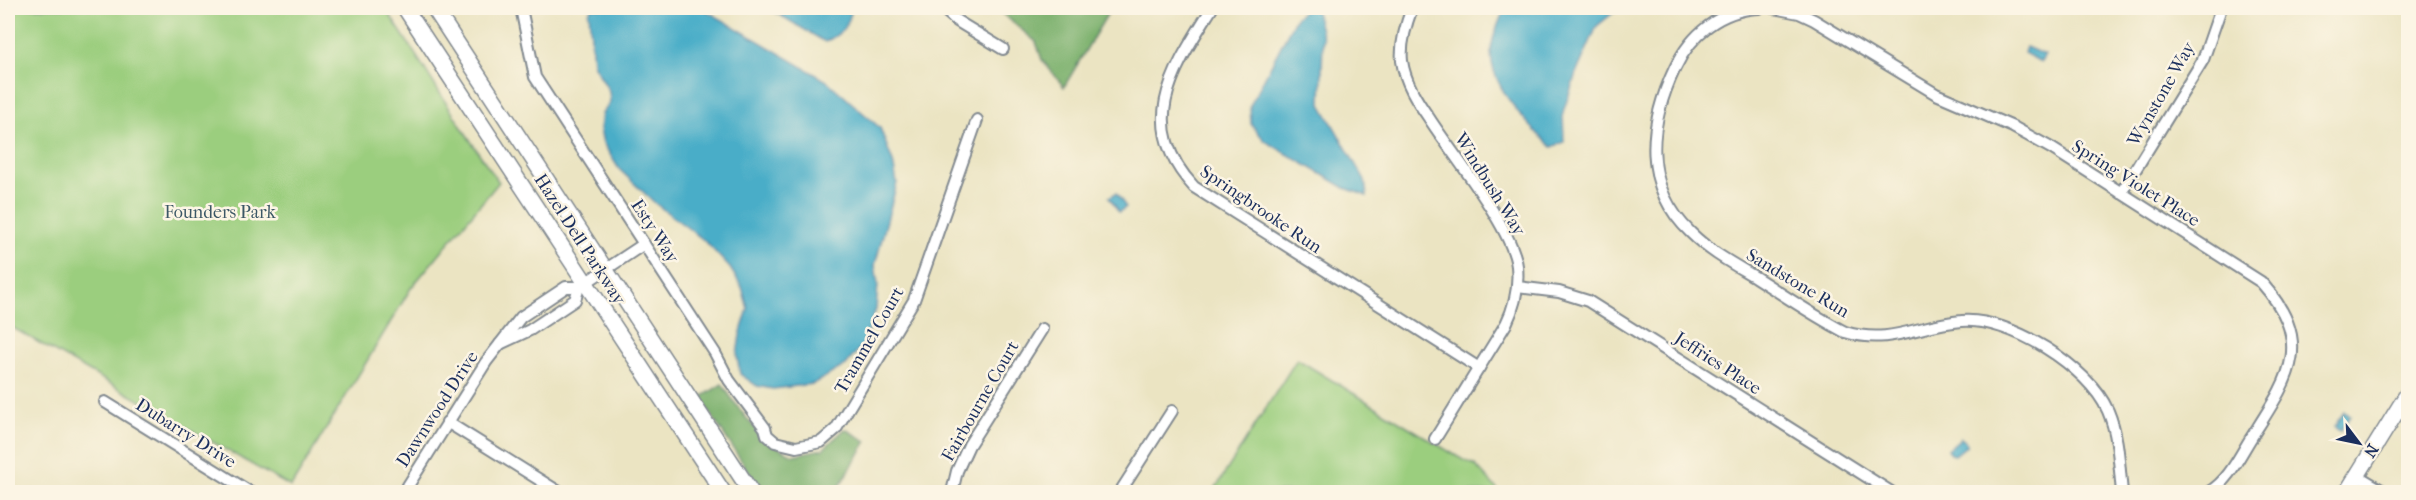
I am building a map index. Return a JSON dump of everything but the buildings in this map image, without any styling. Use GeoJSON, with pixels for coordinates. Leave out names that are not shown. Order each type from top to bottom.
{"type":"FeatureCollection","features":[{"type":"Feature","properties":{"kind":"main road","name":"Hazel Dell Parkway"},"geometry":{"type":"LineString","coordinates":[[405,8],[582,285],[723,492]]}},
{"type":"Feature","properties":{"kind":"main road","name":"Hazel Dell Parkway"},"geometry":{"type":"LineString","coordinates":[[434,8],[751,492]]}},
{"type":"Feature","properties":{"kind":"main road"},"geometry":{"type":"LineString","coordinates":[[2347,492],[2409,393]]}},
{"type":"Feature","properties":{"kind":"street","name":"Esty Way"},"geometry":{"type":"LineString","coordinates":[[521,8],[535,77],[715,353],[729,380],[765,428],[767,435],[775,442],[796,447]]}},
{"type":"Feature","properties":{"kind":"street"},"geometry":{"type":"LineString","coordinates":[[942,8],[957,21],[1004,49]]}},
{"type":"Feature","properties":{"kind":"street","name":"Springbrooke Run"},"geometry":{"type":"LineString","coordinates":[[1212,8],[1175,67],[1164,105],[1163,126],[1174,164],[1194,188],[1479,368]]}},
{"type":"Feature","properties":{"kind":"street","name":"Windbush Way"},"geometry":{"type":"LineString","coordinates":[[1412,8],[1402,42],[1402,61],[1407,81],[1420,105],[1506,235],[1517,264],[1515,303],[1506,324],[1435,439]]}},
{"type":"Feature","properties":{"kind":"street","name":"Sandstone Run"},"geometry":{"type":"LineString","coordinates":[[1759,8],[1747,8],[1725,15],[1703,29],[1690,42],[1678,62],[1656,119],[1653,139],[1655,164],[1669,204],[1679,221],[1705,245],[1845,332],[1877,338],[1959,321],[1977,320],[2011,330],[2036,344],[2077,372],[2091,386],[2107,409],[2115,432],[2122,492]]}},
{"type":"Feature","properties":{"kind":"street","name":"Spring Violet Place"},"geometry":{"type":"LineString","coordinates":[[1773,8],[1799,13],[1814,20],[1919,85],[1955,104],[2013,127],[2261,282],[2277,300],[2286,317],[2292,353],[2282,390],[2229,475],[2210,492]]}},
{"type":"Feature","properties":{"kind":"street","name":"Wynstone Way"},"geometry":{"type":"LineString","coordinates":[[2121,193],[2203,60],[2221,8]]}},
{"type":"Feature","properties":{"kind":"street","name":"Trammel Court"},"geometry":{"type":"LineString","coordinates":[[796,447],[822,442],[836,429],[908,311],[932,254],[977,120]]}},
{"type":"Feature","properties":{"kind":"street","name":"Dawnwood Drive"},"geometry":{"type":"LineString","coordinates":[[404,492],[447,422],[521,317],[566,287],[582,285],[644,244]]}},
{"type":"Feature","properties":{"kind":"street","name":"Dawnwood Drive"},"geometry":{"type":"LineString","coordinates":[[500,344],[524,333],[575,300],[582,285]]}},
{"type":"Feature","properties":{"kind":"street","name":"Jeffries Place"},"geometry":{"type":"LineString","coordinates":[[1517,287],[1559,292],[1588,301],[1891,492]]}},
{"type":"Feature","properties":{"kind":"street","name":"Fairbourne Court"},"geometry":{"type":"LineString","coordinates":[[952,492],[957,471],[969,445],[1042,329]]}},
{"type":"Feature","properties":{"kind":"street","name":"Dubarry Drive"},"geometry":{"type":"LineString","coordinates":[[105,402],[250,492]]}},
{"type":"Feature","properties":{"kind":"street"},"geometry":{"type":"LineString","coordinates":[[1120,492],[1172,411]]}},
{"type":"Feature","properties":{"kind":"street"},"geometry":{"type":"LineString","coordinates":[[447,422],[559,492]]}},
{"type":"Feature","properties":{"kind":"street"},"geometry":{"type":"LineString","coordinates":[[2358,476],[2385,492]]}},
{"type":"Feature","properties":{"kind":"green space","name":"Founders Park"},"geometry":{"type":"Polygon","coordinates":[[[8,8],[385,8],[499,182],[411,288],[291,487],[8,325],[8,8]]]}},
{"type":"Feature","properties":{"kind":"green space"},"geometry":{"type":"Polygon","coordinates":[[[1000,8],[1111,8],[1064,87],[1042,60],[1036,42],[1003,14],[1000,8]]]}},
{"type":"Feature","properties":{"kind":"green space"},"geometry":{"type":"Polygon","coordinates":[[[1297,359],[1458,457],[1475,465],[1500,492],[1213,492],[1297,359]]]}},
{"type":"Feature","properties":{"kind":"green space"},"geometry":{"type":"Polygon","coordinates":[[[722,384],[761,434],[793,455],[823,449],[845,429],[867,441],[836,492],[762,492],[700,398],[722,384]]]}},
{"type":"Feature","properties":{"kind":"water"},"geometry":{"type":"Polygon","coordinates":[[[592,8],[702,8],[827,81],[880,128],[893,162],[897,183],[875,265],[878,284],[876,309],[863,344],[846,365],[813,384],[773,389],[757,386],[740,374],[737,355],[748,309],[742,287],[730,268],[705,241],[656,204],[619,169],[603,143],[600,129],[602,114],[610,102],[609,91],[593,64],[589,12],[592,8]]]}},
{"type":"Feature","properties":{"kind":"water"},"geometry":{"type":"Polygon","coordinates":[[[768,8],[852,8],[849,20],[843,29],[825,42],[768,8]]]}},
{"type":"Feature","properties":{"kind":"water"},"geometry":{"type":"Polygon","coordinates":[[[1308,8],[1315,8],[1323,38],[1321,104],[1365,181],[1367,196],[1345,188],[1265,141],[1251,124],[1250,106],[1296,17],[1308,8]]]}},
{"type":"Feature","properties":{"kind":"water"},"geometry":{"type":"Polygon","coordinates":[[[1505,8],[1619,8],[1597,26],[1576,74],[1563,112],[1564,142],[1552,147],[1514,106],[1498,82],[1493,69],[1492,44],[1505,8]]]}},
{"type":"Feature","properties":{"kind":"water"},"geometry":{"type":"Polygon","coordinates":[[[2026,47],[2045,55],[2041,62],[2024,53],[2026,47]]]}},
{"type":"Feature","properties":{"kind":"water"},"geometry":{"type":"Polygon","coordinates":[[[1116,193],[1126,207],[1119,212],[1109,197],[1116,193]]]}},
{"type":"Feature","properties":{"kind":"water"},"geometry":{"type":"Polygon","coordinates":[[[2344,412],[2350,416],[2340,431],[2334,427],[2344,412]]]}},
{"type":"Feature","properties":{"kind":"water"},"geometry":{"type":"Polygon","coordinates":[[[1961,438],[1966,442],[1966,446],[1955,455],[1951,454],[1948,449],[1961,438]]]}}]}
